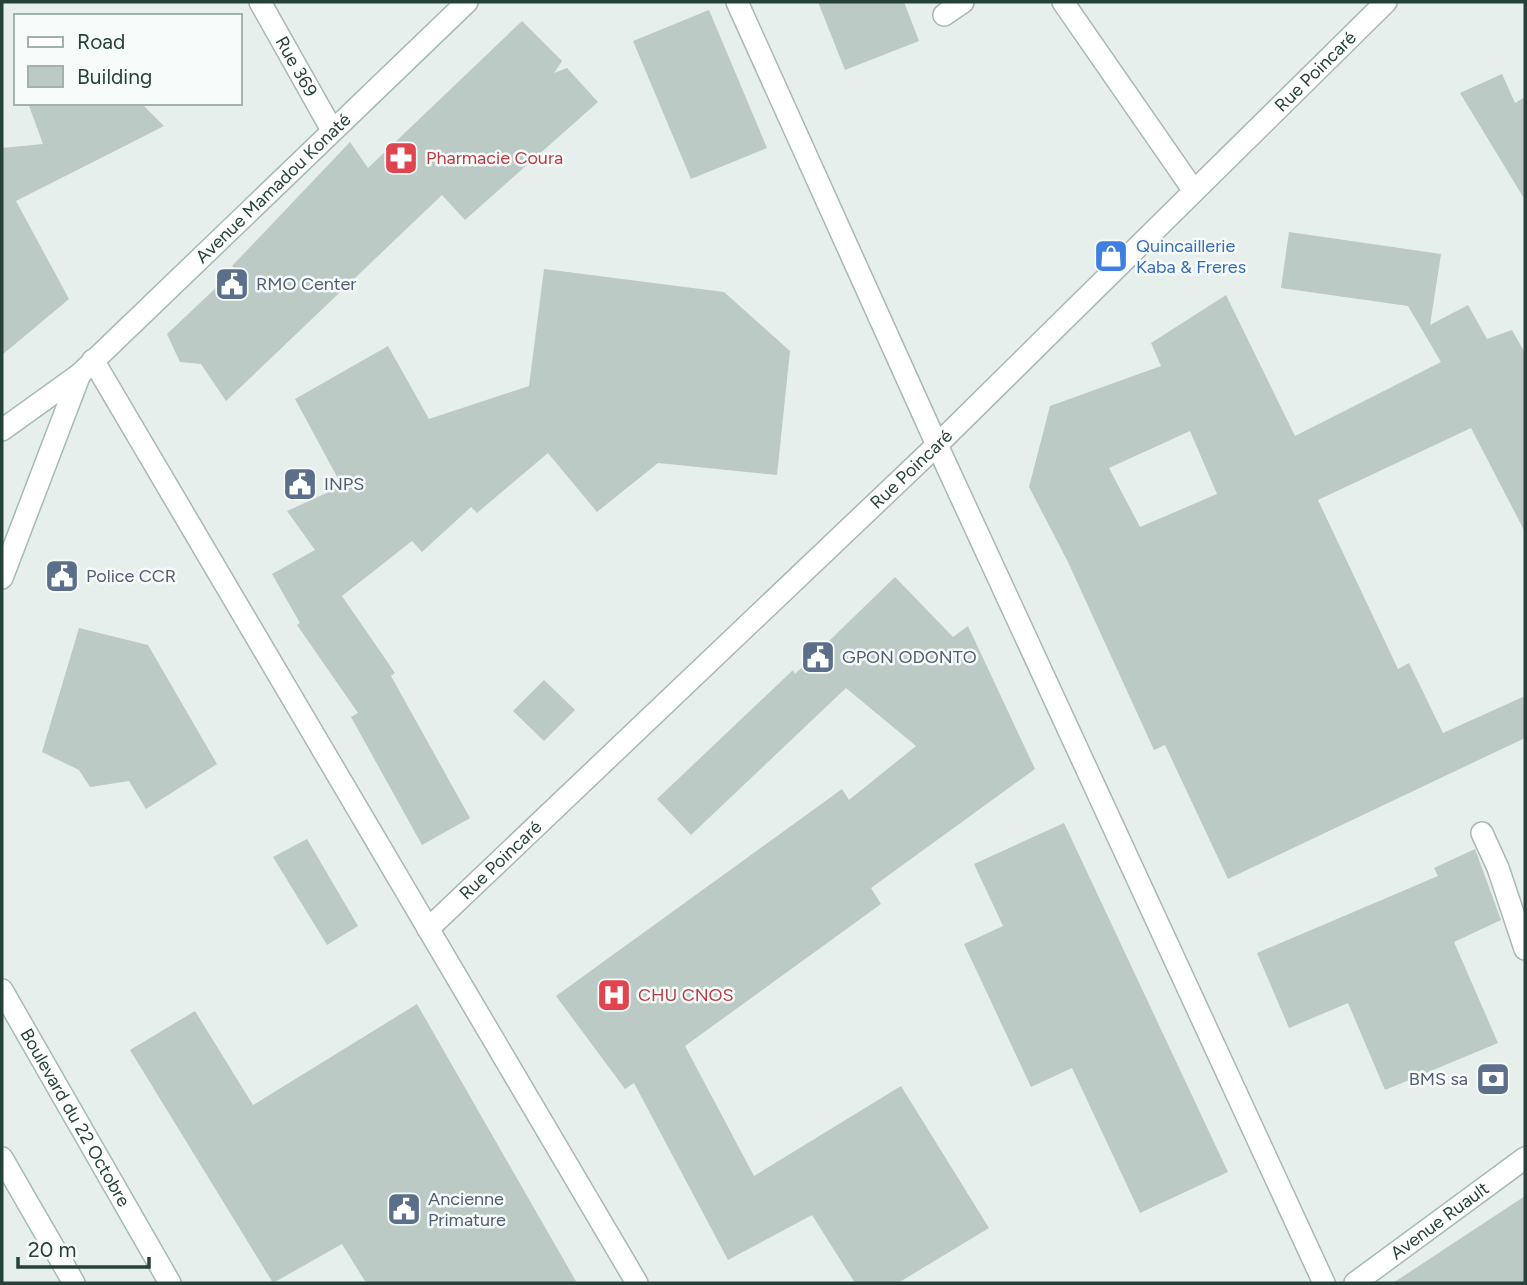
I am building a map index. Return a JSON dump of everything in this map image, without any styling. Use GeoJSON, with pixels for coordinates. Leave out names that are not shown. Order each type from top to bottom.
{"type":"FeatureCollection","features":[{"type":"Feature","properties":{"kind":"street","name":"Rue 369"},"geometry":{"type":"LineString","coordinates":[[260,2],[332,130]]}},
{"type":"Feature","properties":{"kind":"street","name":"Avenue Mamadou Konaté"},"geometry":{"type":"LineString","coordinates":[[2,430],[86,367],[467,2]]}},
{"type":"Feature","properties":{"kind":"street"},"geometry":{"type":"LineString","coordinates":[[737,2],[936,445],[1324,1283]]}},
{"type":"Feature","properties":{"kind":"street"},"geometry":{"type":"LineString","coordinates":[[944,15],[963,2]]}},
{"type":"Feature","properties":{"kind":"street"},"geometry":{"type":"LineString","coordinates":[[1063,2],[1194,191]]}},
{"type":"Feature","properties":{"kind":"street","name":"Rue Poincaré"},"geometry":{"type":"LineString","coordinates":[[428,929],[936,445],[1386,2]]}},
{"type":"Feature","properties":{"kind":"street","name":"Avenue Mamadou Konaté"},"geometry":{"type":"LineString","coordinates":[[2,578],[86,367]]}},
{"type":"Feature","properties":{"kind":"street"},"geometry":{"type":"LineString","coordinates":[[86,367],[428,929],[637,1283]]}},
{"type":"Feature","properties":{"kind":"street"},"geometry":{"type":"LineString","coordinates":[[1482,834],[1498,868],[1525,949]]}},
{"type":"Feature","properties":{"kind":"street","name":"Boulevard du 22 Octobre"},"geometry":{"type":"LineString","coordinates":[[2,990],[170,1283]]}},
{"type":"Feature","properties":{"kind":"street"},"geometry":{"type":"LineString","coordinates":[[2,1158],[74,1283]]}},
{"type":"Feature","properties":{"kind":"street","name":"Avenue Ruault"},"geometry":{"type":"LineString","coordinates":[[1355,1283],[1525,1158]]}},
{"type":"Feature","properties":{"kind":"building"},"geometry":{"type":"Polygon","coordinates":[[[818,2],[904,2],[919,41],[845,70],[818,2]]]}},
{"type":"Feature","properties":{"kind":"building"},"geometry":{"type":"Polygon","coordinates":[[[709,10],[767,148],[691,179],[633,41],[709,10]]]}},
{"type":"Feature","properties":{"kind":"building"},"geometry":{"type":"Polygon","coordinates":[[[522,21],[562,61],[554,73],[567,68],[598,102],[465,220],[442,195],[226,401],[201,364],[180,362],[167,334],[236,269],[232,266],[350,142],[368,168],[522,21]]]}},
{"type":"Feature","properties":{"kind":"building"},"geometry":{"type":"Polygon","coordinates":[[[1502,74],[1515,103],[1525,97],[1525,200],[1460,93],[1502,74]]]}},
{"type":"Feature","properties":{"kind":"building"},"geometry":{"type":"Polygon","coordinates":[[[29,105],[143,105],[164,126],[16,201],[69,299],[2,355],[2,148],[43,144],[29,105]]]}},
{"type":"Feature","properties":{"kind":"building"},"geometry":{"type":"Polygon","coordinates":[[[1289,232],[1441,254],[1430,325],[1468,305],[1487,339],[1512,330],[1525,353],[1525,532],[1471,428],[1318,500],[1398,669],[1409,663],[1443,733],[1525,696],[1525,738],[1228,879],[1165,745],[1154,750],[1067,560],[1029,487],[1050,406],[1161,366],[1151,343],[1226,295],[1295,436],[1441,362],[1408,306],[1281,288],[1289,232]],[[1190,431],[1109,468],[1140,527],[1217,494],[1190,431]]]}},
{"type":"Feature","properties":{"kind":"building"},"geometry":{"type":"Polygon","coordinates":[[[544,269],[724,292],[790,351],[777,475],[658,463],[597,512],[548,453],[477,513],[471,507],[422,552],[412,541],[342,596],[395,673],[391,676],[470,818],[422,845],[351,717],[358,713],[297,625],[300,623],[272,574],[315,550],[287,511],[342,486],[295,399],[388,346],[429,419],[529,386],[544,269]]]}},
{"type":"Feature","properties":{"kind":"building"},"geometry":{"type":"Polygon","coordinates":[[[895,577],[953,637],[968,626],[1035,769],[871,888],[881,904],[685,1046],[754,1176],[901,1086],[989,1228],[898,1283],[855,1283],[812,1215],[728,1260],[634,1083],[625,1089],[556,996],[842,789],[849,800],[916,746],[846,688],[691,835],[657,799],[793,670],[795,674],[895,577]]]}},
{"type":"Feature","properties":{"kind":"building"},"geometry":{"type":"Polygon","coordinates":[[[79,628],[148,645],[217,764],[146,809],[129,781],[90,787],[79,770],[42,752],[79,628]]]}},
{"type":"Feature","properties":{"kind":"building"},"geometry":{"type":"Polygon","coordinates":[[[544,680],[575,710],[544,741],[513,711],[544,680]]]}},
{"type":"Feature","properties":{"kind":"building"},"geometry":{"type":"Polygon","coordinates":[[[1064,823],[1228,1172],[1140,1213],[1072,1068],[1031,1087],[964,944],[1003,926],[974,864],[1064,823]]]}},
{"type":"Feature","properties":{"kind":"building"},"geometry":{"type":"Polygon","coordinates":[[[307,839],[358,926],[327,945],[273,857],[307,839]]]}},
{"type":"Feature","properties":{"kind":"building"},"geometry":{"type":"Polygon","coordinates":[[[1475,849],[1501,920],[1454,942],[1498,1043],[1385,1090],[1348,1003],[1289,1028],[1257,953],[1438,876],[1434,868],[1475,849]]]}},
{"type":"Feature","properties":{"kind":"building"},"geometry":{"type":"Polygon","coordinates":[[[417,1004],[577,1283],[366,1283],[342,1244],[273,1283],[130,1050],[195,1011],[253,1105],[417,1004]]]}},
{"type":"Feature","properties":{"kind":"building"},"geometry":{"type":"Polygon","coordinates":[[[1525,1196],[1525,1283],[1393,1283],[1525,1196]]]}},
{"type":"Feature","properties":{"kind":"place","name":"Pharmacie Coura"},"geometry":{"type":"Point","coordinates":[401,158]}},
{"type":"Feature","properties":{"kind":"place","name":"Quincaillerie Kaba & Freres"},"geometry":{"type":"Point","coordinates":[1111,256]}},
{"type":"Feature","properties":{"kind":"place","name":"RMO Center"},"geometry":{"type":"Point","coordinates":[232,284]}},
{"type":"Feature","properties":{"kind":"place","name":"INPS"},"geometry":{"type":"Point","coordinates":[300,484]}},
{"type":"Feature","properties":{"kind":"place","name":"Police CCR"},"geometry":{"type":"Point","coordinates":[62,576]}},
{"type":"Feature","properties":{"kind":"place","name":"GPON ODONTO"},"geometry":{"type":"Point","coordinates":[818,657]}},
{"type":"Feature","properties":{"kind":"place","name":"CHU CNOS"},"geometry":{"type":"Point","coordinates":[614,995]}},
{"type":"Feature","properties":{"kind":"place","name":"BMS sa"},"geometry":{"type":"Point","coordinates":[1493,1079]}},
{"type":"Feature","properties":{"kind":"place","name":"Ancienne Primature"},"geometry":{"type":"Point","coordinates":[404,1209]}}]}
